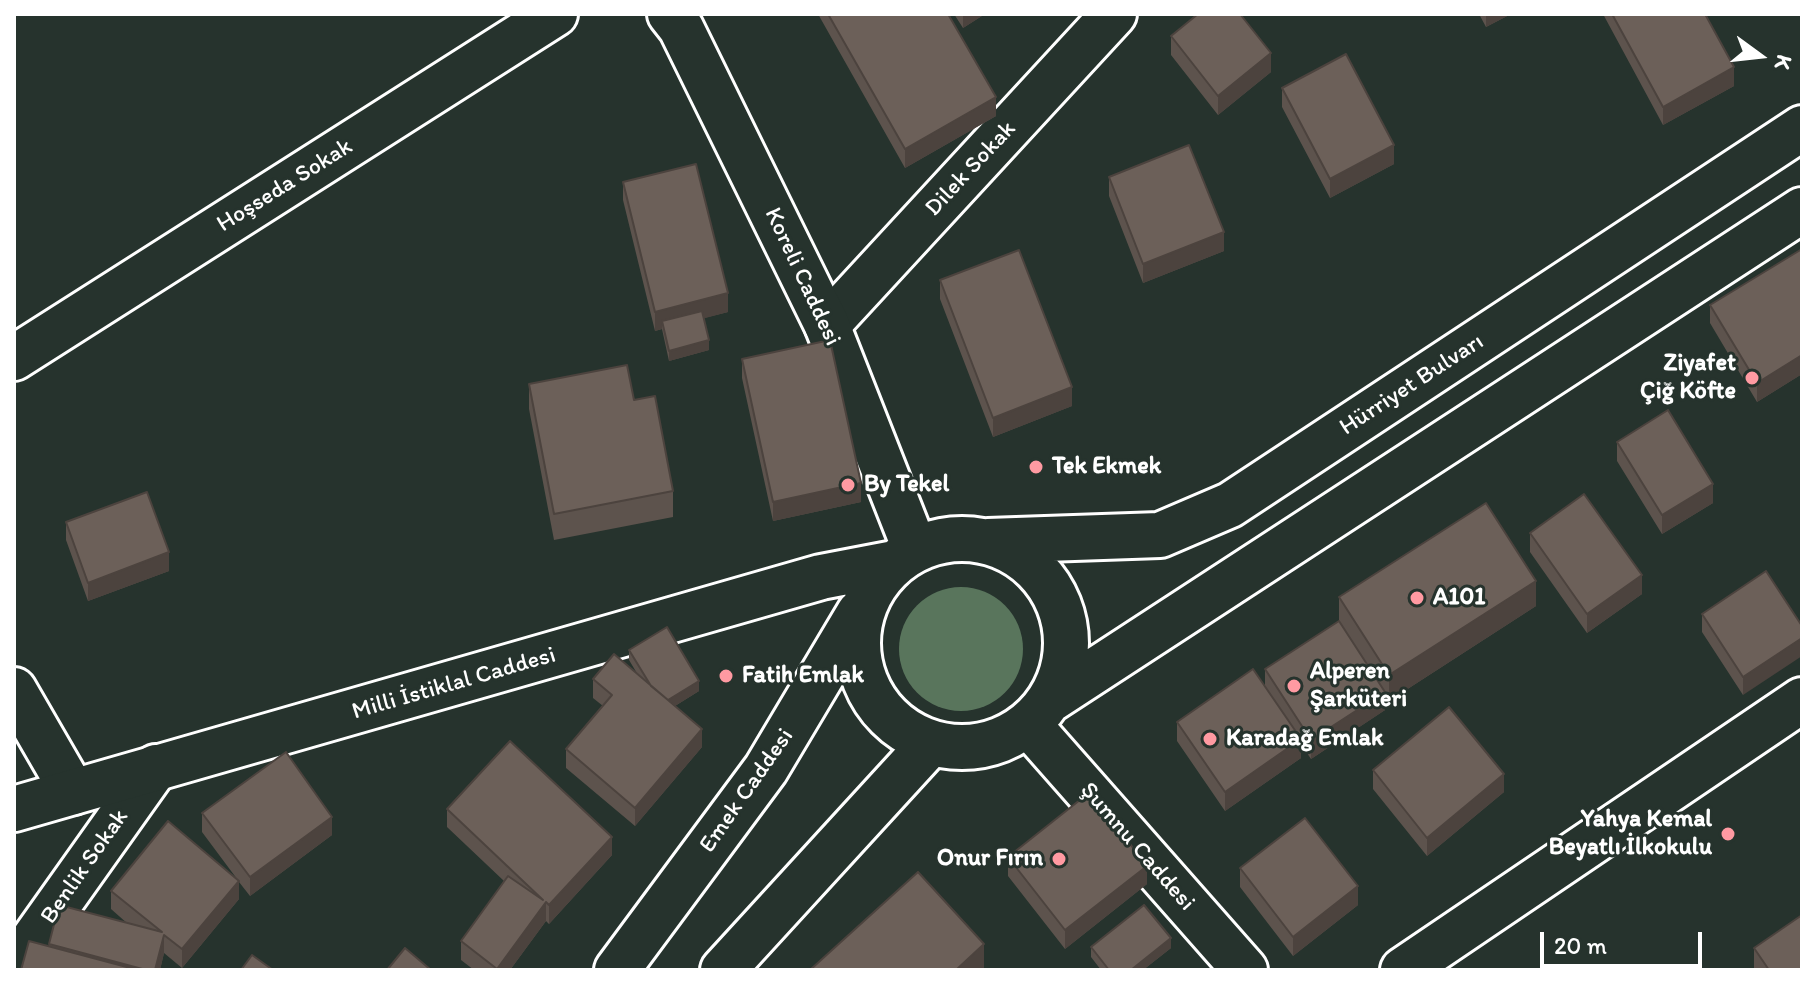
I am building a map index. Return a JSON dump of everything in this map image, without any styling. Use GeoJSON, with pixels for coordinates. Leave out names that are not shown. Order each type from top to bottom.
{"type":"FeatureCollection","features":[{"type":"Feature","properties":{"kind":"street","name":"Hoşseda Sokak"},"geometry":{"type":"LineString","coordinates":[[15,358],[555,14]]}},
{"type":"Feature","properties":{"kind":"street","name":"Koreli Caddesi"},"geometry":{"type":"LineString","coordinates":[[670,14],[681,28],[827,325],[905,556]]}},
{"type":"Feature","properties":{"kind":"street","name":"Dilek Sokak"},"geometry":{"type":"LineString","coordinates":[[827,325],[1114,14]]}},
{"type":"Feature","properties":{"kind":"street","name":"Hürriyet Bulvarı"},"geometry":{"type":"LineString","coordinates":[[988,541],[1160,535],[1230,505],[1802,128]]}},
{"type":"Feature","properties":{"kind":"street"},"geometry":{"type":"LineString","coordinates":[[1040,712],[1064,670],[1067,637],[1060,604],[1043,576],[1018,554],[988,541],[963,538],[939,541],[905,556],[877,582],[865,604],[858,637],[861,672],[876,703],[900,728],[930,744],[964,749],[999,742],[1802,210]]}},
{"type":"Feature","properties":{"kind":"street","name":"Milli İstiklal Caddesi"},"geometry":{"type":"LineString","coordinates":[[14,809],[821,577],[905,556]]}},
{"type":"Feature","properties":{"kind":"street","name":"Emek Caddesi"},"geometry":{"type":"LineString","coordinates":[[617,970],[766,769],[865,604]]}},
{"type":"Feature","properties":{"kind":"street"},"geometry":{"type":"LineString","coordinates":[[14,690],[73,792]]}},
{"type":"Feature","properties":{"kind":"street"},"geometry":{"type":"LineString","coordinates":[[1403,970],[1802,700]]}},
{"type":"Feature","properties":{"kind":"street","name":"Şumnu Caddesi"},"geometry":{"type":"LineString","coordinates":[[1040,712],[1245,970]]}},
{"type":"Feature","properties":{"kind":"street"},"geometry":{"type":"LineString","coordinates":[[723,970],[930,744]]}},
{"type":"Feature","properties":{"kind":"street","name":"Benlik Sokak"},"geometry":{"type":"LineString","coordinates":[[14,967],[156,767]]}},
{"type":"Feature","properties":{"kind":"green space"},"geometry":{"type":"Polygon","coordinates":[[[961,587],[985,591],[1005,605],[1019,625],[1023,649],[1019,673],[1005,693],[985,707],[961,711],[937,707],[917,693],[903,673],[899,649],[903,625],[917,605],[937,591],[961,587]]]}},
{"type":"Feature","properties":{"kind":"building"},"geometry":{"type":"Polygon","coordinates":[[[828,14],[948,14],[996,97],[905,149],[828,14]]]}},
{"type":"Feature","properties":{"kind":"building"},"geometry":{"type":"Polygon","coordinates":[[[1198,14],[1240,14],[1271,53],[1218,96],[1171,36],[1198,14]]]}},
{"type":"Feature","properties":{"kind":"building"},"geometry":{"type":"Polygon","coordinates":[[[1612,14],[1705,14],[1734,67],[1663,107],[1612,14]]]}},
{"type":"Feature","properties":{"kind":"building"},"geometry":{"type":"Polygon","coordinates":[[[1346,54],[1394,145],[1330,179],[1282,88],[1346,54]]]}},
{"type":"Feature","properties":{"kind":"building"},"geometry":{"type":"Polygon","coordinates":[[[1189,145],[1224,232],[1143,264],[1109,177],[1189,145]]]}},
{"type":"Feature","properties":{"kind":"building"},"geometry":{"type":"Polygon","coordinates":[[[696,164],[728,293],[655,312],[623,182],[696,164]]]}},
{"type":"Feature","properties":{"kind":"building"},"geometry":{"type":"Polygon","coordinates":[[[1802,249],[1802,355],[1757,383],[1710,305],[1802,249]]]}},
{"type":"Feature","properties":{"kind":"building"},"geometry":{"type":"Polygon","coordinates":[[[1019,250],[1072,387],[993,418],[940,280],[1019,250]]]}},
{"type":"Feature","properties":{"kind":"building"},"geometry":{"type":"Polygon","coordinates":[[[702,311],[709,340],[669,351],[662,321],[702,311]]]}},
{"type":"Feature","properties":{"kind":"building"},"geometry":{"type":"Polygon","coordinates":[[[830,340],[861,483],[773,502],[742,359],[830,340]]]}},
{"type":"Feature","properties":{"kind":"building"},"geometry":{"type":"Polygon","coordinates":[[[627,365],[634,400],[655,396],[673,491],[554,514],[529,384],[627,365]]]}},
{"type":"Feature","properties":{"kind":"building"},"geometry":{"type":"Polygon","coordinates":[[[1668,410],[1713,484],[1662,515],[1617,442],[1668,410]]]}},
{"type":"Feature","properties":{"kind":"building"},"geometry":{"type":"Polygon","coordinates":[[[147,492],[169,552],[88,583],[66,522],[147,492]]]}},
{"type":"Feature","properties":{"kind":"building"},"geometry":{"type":"Polygon","coordinates":[[[1584,494],[1642,575],[1587,614],[1530,533],[1584,494]]]}},
{"type":"Feature","properties":{"kind":"building"},"geometry":{"type":"Polygon","coordinates":[[[1486,503],[1536,581],[1389,675],[1339,597],[1486,503]]]}},
{"type":"Feature","properties":{"kind":"building"},"geometry":{"type":"Polygon","coordinates":[[[1766,571],[1802,626],[1802,638],[1743,677],[1702,614],[1766,571]]]}},
{"type":"Feature","properties":{"kind":"building"},"geometry":{"type":"Polygon","coordinates":[[[1339,621],[1385,692],[1311,740],[1265,669],[1339,621]]]}},
{"type":"Feature","properties":{"kind":"building"},"geometry":{"type":"Polygon","coordinates":[[[667,627],[699,681],[668,700],[651,686],[629,650],[667,627]]]}},
{"type":"Feature","properties":{"kind":"building"},"geometry":{"type":"Polygon","coordinates":[[[614,654],[702,729],[635,808],[566,749],[612,695],[593,679],[614,654]]]}},
{"type":"Feature","properties":{"kind":"building"},"geometry":{"type":"Polygon","coordinates":[[[1253,669],[1301,739],[1225,792],[1177,722],[1253,669]]]}},
{"type":"Feature","properties":{"kind":"building"},"geometry":{"type":"Polygon","coordinates":[[[1449,707],[1504,774],[1427,838],[1373,770],[1449,707]]]}},
{"type":"Feature","properties":{"kind":"building"},"geometry":{"type":"Polygon","coordinates":[[[510,741],[612,837],[549,905],[546,902],[497,969],[461,941],[508,876],[543,900],[447,809],[510,741]]]}},
{"type":"Feature","properties":{"kind":"building"},"geometry":{"type":"Polygon","coordinates":[[[286,752],[332,817],[250,877],[202,813],[286,752]]]}},
{"type":"Feature","properties":{"kind":"building"},"geometry":{"type":"Polygon","coordinates":[[[1090,792],[1147,866],[1065,930],[1008,857],[1090,792]]]}},
{"type":"Feature","properties":{"kind":"building"},"geometry":{"type":"Polygon","coordinates":[[[1305,818],[1358,886],[1293,937],[1240,868],[1305,818]]]}},
{"type":"Feature","properties":{"kind":"building"},"geometry":{"type":"Polygon","coordinates":[[[168,821],[239,881],[182,949],[164,935],[155,970],[146,970],[49,944],[59,905],[162,932],[111,891],[168,821]]]}},
{"type":"Feature","properties":{"kind":"building"},"geometry":{"type":"Polygon","coordinates":[[[918,872],[984,944],[956,970],[810,970],[918,872]]]}},
{"type":"Feature","properties":{"kind":"building"},"geometry":{"type":"Polygon","coordinates":[[[1144,905],[1171,938],[1131,970],[1109,970],[1091,947],[1144,905]]]}},
{"type":"Feature","properties":{"kind":"building"},"geometry":{"type":"Polygon","coordinates":[[[1802,915],[1802,970],[1769,970],[1754,948],[1802,915]]]}},
{"type":"Feature","properties":{"kind":"building"},"geometry":{"type":"Polygon","coordinates":[[[29,941],[138,970],[21,970],[29,941]]]}},
{"type":"Feature","properties":{"kind":"building"},"geometry":{"type":"Polygon","coordinates":[[[405,948],[431,970],[387,970],[405,948]]]}},
{"type":"Feature","properties":{"kind":"building"},"geometry":{"type":"Polygon","coordinates":[[[252,955],[273,970],[241,970],[252,955]]]}},
{"type":"Feature","properties":{"kind":"place","name":"Ziyafet Çiğ Köfte"},"geometry":{"type":"Point","coordinates":[1752,378]}},
{"type":"Feature","properties":{"kind":"place","name":"Tek Ekmek"},"geometry":{"type":"Point","coordinates":[1036,467]}},
{"type":"Feature","properties":{"kind":"place","name":"By Tekel"},"geometry":{"type":"Point","coordinates":[848,485]}},
{"type":"Feature","properties":{"kind":"place","name":"A101"},"geometry":{"type":"Point","coordinates":[1417,598]}},
{"type":"Feature","properties":{"kind":"place","name":"Fatih Emlak"},"geometry":{"type":"Point","coordinates":[726,676]}},
{"type":"Feature","properties":{"kind":"place","name":"Alperen Şarküteri"},"geometry":{"type":"Point","coordinates":[1294,686]}},
{"type":"Feature","properties":{"kind":"place","name":"Karadağ Emlak"},"geometry":{"type":"Point","coordinates":[1210,739]}},
{"type":"Feature","properties":{"kind":"place","name":"Yahya Kemal Beyatlı İlkokulu"},"geometry":{"type":"Point","coordinates":[1728,834]}},
{"type":"Feature","properties":{"kind":"place","name":"Onur Fırın"},"geometry":{"type":"Point","coordinates":[1059,859]}}]}
